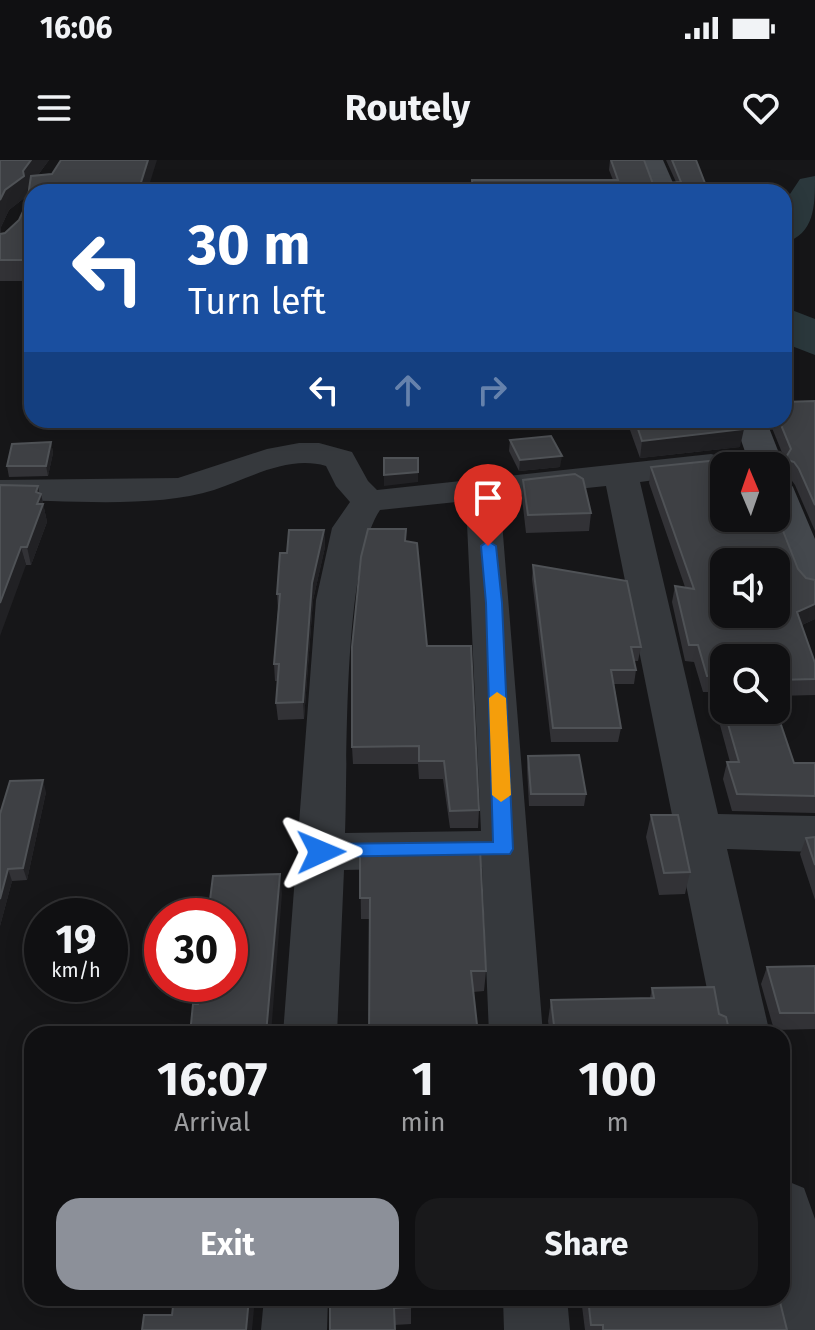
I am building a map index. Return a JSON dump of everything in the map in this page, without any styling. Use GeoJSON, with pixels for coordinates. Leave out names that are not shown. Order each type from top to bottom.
{"type":"FeatureCollection","features":[{"type":"Feature","properties":{"kind":"street"},"geometry":{"type":"LineString","coordinates":[[652,160],[662,184]]}},
{"type":"Feature","properties":{"kind":"street"},"geometry":{"type":"LineString","coordinates":[[753,428],[762,452]]}},
{"type":"Feature","properties":{"kind":"street"},"geometry":{"type":"LineString","coordinates":[[0,490],[178,488],[200,485],[275,456],[314,454],[340,459],[353,486],[369,501]]}},
{"type":"Feature","properties":{"kind":"street"},"geometry":{"type":"LineString","coordinates":[[310,1026],[335,600],[350,528],[369,501],[621,474],[710,472]]}},
{"type":"Feature","properties":{"kind":"street"},"geometry":{"type":"LineString","coordinates":[[621,474],[741,1026]]}},
{"type":"Feature","properties":{"kind":"street"},"geometry":{"type":"LineString","coordinates":[[482,488],[494,603],[503,849],[515,1026]]}},
{"type":"Feature","properties":{"kind":"street"},"geometry":{"type":"LineString","coordinates":[[790,522],[815,584]]}},
{"type":"Feature","properties":{"kind":"street"},"geometry":{"type":"LineString","coordinates":[[699,831],[815,834]]}},
{"type":"Feature","properties":{"kind":"street"},"geometry":{"type":"LineString","coordinates":[[321,852],[503,849]]}},
{"type":"Feature","properties":{"kind":"street"},"geometry":{"type":"LineString","coordinates":[[790,1245],[809,1330]]}},
{"type":"Feature","properties":{"kind":"street"},"geometry":{"type":"LineString","coordinates":[[294,1330],[296,1306]]}},
{"type":"Feature","properties":{"kind":"street"},"geometry":{"type":"LineString","coordinates":[[536,1306],[537,1330]]}},
{"type":"Feature","properties":{"kind":"building"},"geometry":{"type":"Polygon","coordinates":[[[0,160],[31,160],[23,171],[24,176],[5,190],[0,200],[0,160]]]}},
{"type":"Feature","properties":{"kind":"building"},"geometry":{"type":"Polygon","coordinates":[[[61,160],[148,160],[140,184],[30,184],[31,176],[52,174],[61,160]]]}},
{"type":"Feature","properties":{"kind":"building"},"geometry":{"type":"Polygon","coordinates":[[[611,160],[644,160],[653,184],[472,184],[472,180],[618,180],[611,160]]]}},
{"type":"Feature","properties":{"kind":"building"},"geometry":{"type":"Polygon","coordinates":[[[672,160],[696,160],[705,184],[653,184],[681,182],[672,160]]]}},
{"type":"Feature","properties":{"kind":"building"},"geometry":{"type":"Polygon","coordinates":[[[24,209],[24,260],[0,260],[0,234],[19,220],[24,209]]]}},
{"type":"Feature","properties":{"kind":"building"},"geometry":{"type":"Polygon","coordinates":[[[815,401],[815,505],[799,469],[790,461],[791,449],[782,428],[792,428],[792,402],[815,401]]]}},
{"type":"Feature","properties":{"kind":"building"},"geometry":{"type":"Polygon","coordinates":[[[638,428],[744,429],[642,441],[638,428]]]}},
{"type":"Feature","properties":{"kind":"building"},"geometry":{"type":"Polygon","coordinates":[[[551,436],[562,456],[520,460],[510,440],[551,436]]]}},
{"type":"Feature","properties":{"kind":"building"},"geometry":{"type":"Polygon","coordinates":[[[51,442],[46,466],[7,466],[12,444],[51,442]]]}},
{"type":"Feature","properties":{"kind":"building"},"geometry":{"type":"Polygon","coordinates":[[[384,458],[418,458],[418,472],[384,475],[384,458]]]}},
{"type":"Feature","properties":{"kind":"building"},"geometry":{"type":"Polygon","coordinates":[[[710,461],[710,532],[783,532],[790,548],[710,548],[710,628],[790,628],[790,549],[798,569],[806,578],[815,580],[815,604],[797,612],[815,663],[815,679],[790,680],[790,644],[710,644],[710,676],[707,676],[698,645],[689,645],[675,586],[694,589],[651,467],[710,461]]]}},
{"type":"Feature","properties":{"kind":"building"},"geometry":{"type":"Polygon","coordinates":[[[575,474],[583,479],[591,513],[528,515],[523,480],[575,474]]]}},
{"type":"Feature","properties":{"kind":"building"},"geometry":{"type":"Polygon","coordinates":[[[0,485],[38,486],[36,492],[41,494],[37,504],[43,504],[27,547],[21,547],[0,603],[0,485]]]}},
{"type":"Feature","properties":{"kind":"building"},"geometry":{"type":"Polygon","coordinates":[[[368,529],[406,529],[405,541],[417,543],[427,646],[471,646],[479,810],[450,811],[444,761],[419,761],[419,746],[352,747],[352,647],[361,557],[368,529]]]}},
{"type":"Feature","properties":{"kind":"building"},"geometry":{"type":"Polygon","coordinates":[[[289,530],[324,530],[312,583],[303,702],[276,703],[279,664],[274,664],[280,553],[287,553],[289,530]]]}},
{"type":"Feature","properties":{"kind":"building"},"geometry":{"type":"Polygon","coordinates":[[[533,565],[627,581],[641,647],[631,647],[636,670],[611,670],[621,728],[553,728],[533,565]]]}},
{"type":"Feature","properties":{"kind":"building"},"geometry":{"type":"Polygon","coordinates":[[[728,724],[781,724],[794,763],[815,763],[815,796],[737,794],[727,762],[739,762],[728,724]]]}},
{"type":"Feature","properties":{"kind":"building"},"geometry":{"type":"Polygon","coordinates":[[[579,755],[586,794],[531,794],[528,756],[579,755]]]}},
{"type":"Feature","properties":{"kind":"building"},"geometry":{"type":"Polygon","coordinates":[[[43,780],[23,868],[8,869],[0,899],[0,814],[10,781],[43,780]]]}},
{"type":"Feature","properties":{"kind":"building"},"geometry":{"type":"Polygon","coordinates":[[[651,815],[678,815],[690,872],[664,873],[651,815]]]}},
{"type":"Feature","properties":{"kind":"building"},"geometry":{"type":"Polygon","coordinates":[[[815,837],[815,865],[806,838],[815,837]]]}},
{"type":"Feature","properties":{"kind":"building"},"geometry":{"type":"Polygon","coordinates":[[[480,849],[486,971],[471,971],[477,1026],[369,1026],[370,898],[360,898],[360,852],[480,849]]]}},
{"type":"Feature","properties":{"kind":"building"},"geometry":{"type":"Polygon","coordinates":[[[280,874],[267,1026],[191,1026],[193,1004],[248,1002],[248,898],[210,898],[213,876],[280,874]]]}},
{"type":"Feature","properties":{"kind":"building"},"geometry":{"type":"Polygon","coordinates":[[[815,966],[815,1013],[780,1013],[767,967],[815,966]]]}},
{"type":"Feature","properties":{"kind":"building"},"geometry":{"type":"Polygon","coordinates":[[[714,987],[719,1014],[726,1017],[728,1026],[554,1026],[551,1000],[654,998],[652,988],[714,987]]]}},
{"type":"Feature","properties":{"kind":"building"},"geometry":{"type":"Polygon","coordinates":[[[173,1306],[248,1306],[246,1330],[142,1330],[144,1315],[172,1315],[173,1306]]]}},
{"type":"Feature","properties":{"kind":"building"},"geometry":{"type":"Polygon","coordinates":[[[330,1306],[412,1306],[394,1308],[395,1330],[330,1330],[330,1306]]]}},
{"type":"Feature","properties":{"kind":"building"},"geometry":{"type":"Polygon","coordinates":[[[589,1306],[781,1306],[787,1330],[603,1330],[603,1325],[591,1325],[589,1306]]]}},
{"type":"Feature","properties":{"kind":"waterway"},"geometry":{"type":"LineString","coordinates":[[792,221],[813,196],[815,188]]}},
{"type":"Feature","properties":{"kind":"waterway"},"geometry":{"type":"LineString","coordinates":[[792,327],[815,340]]}},
{"type":"Feature","properties":{"kind":"slow traffic"},"geometry":{"type":"LineString","coordinates":[[497,698],[501,795]]}},
{"type":"Feature","properties":{"kind":"route"},"geometry":{"type":"LineString","coordinates":[[321,852],[503,849],[494,603],[488,546]]}}]}
